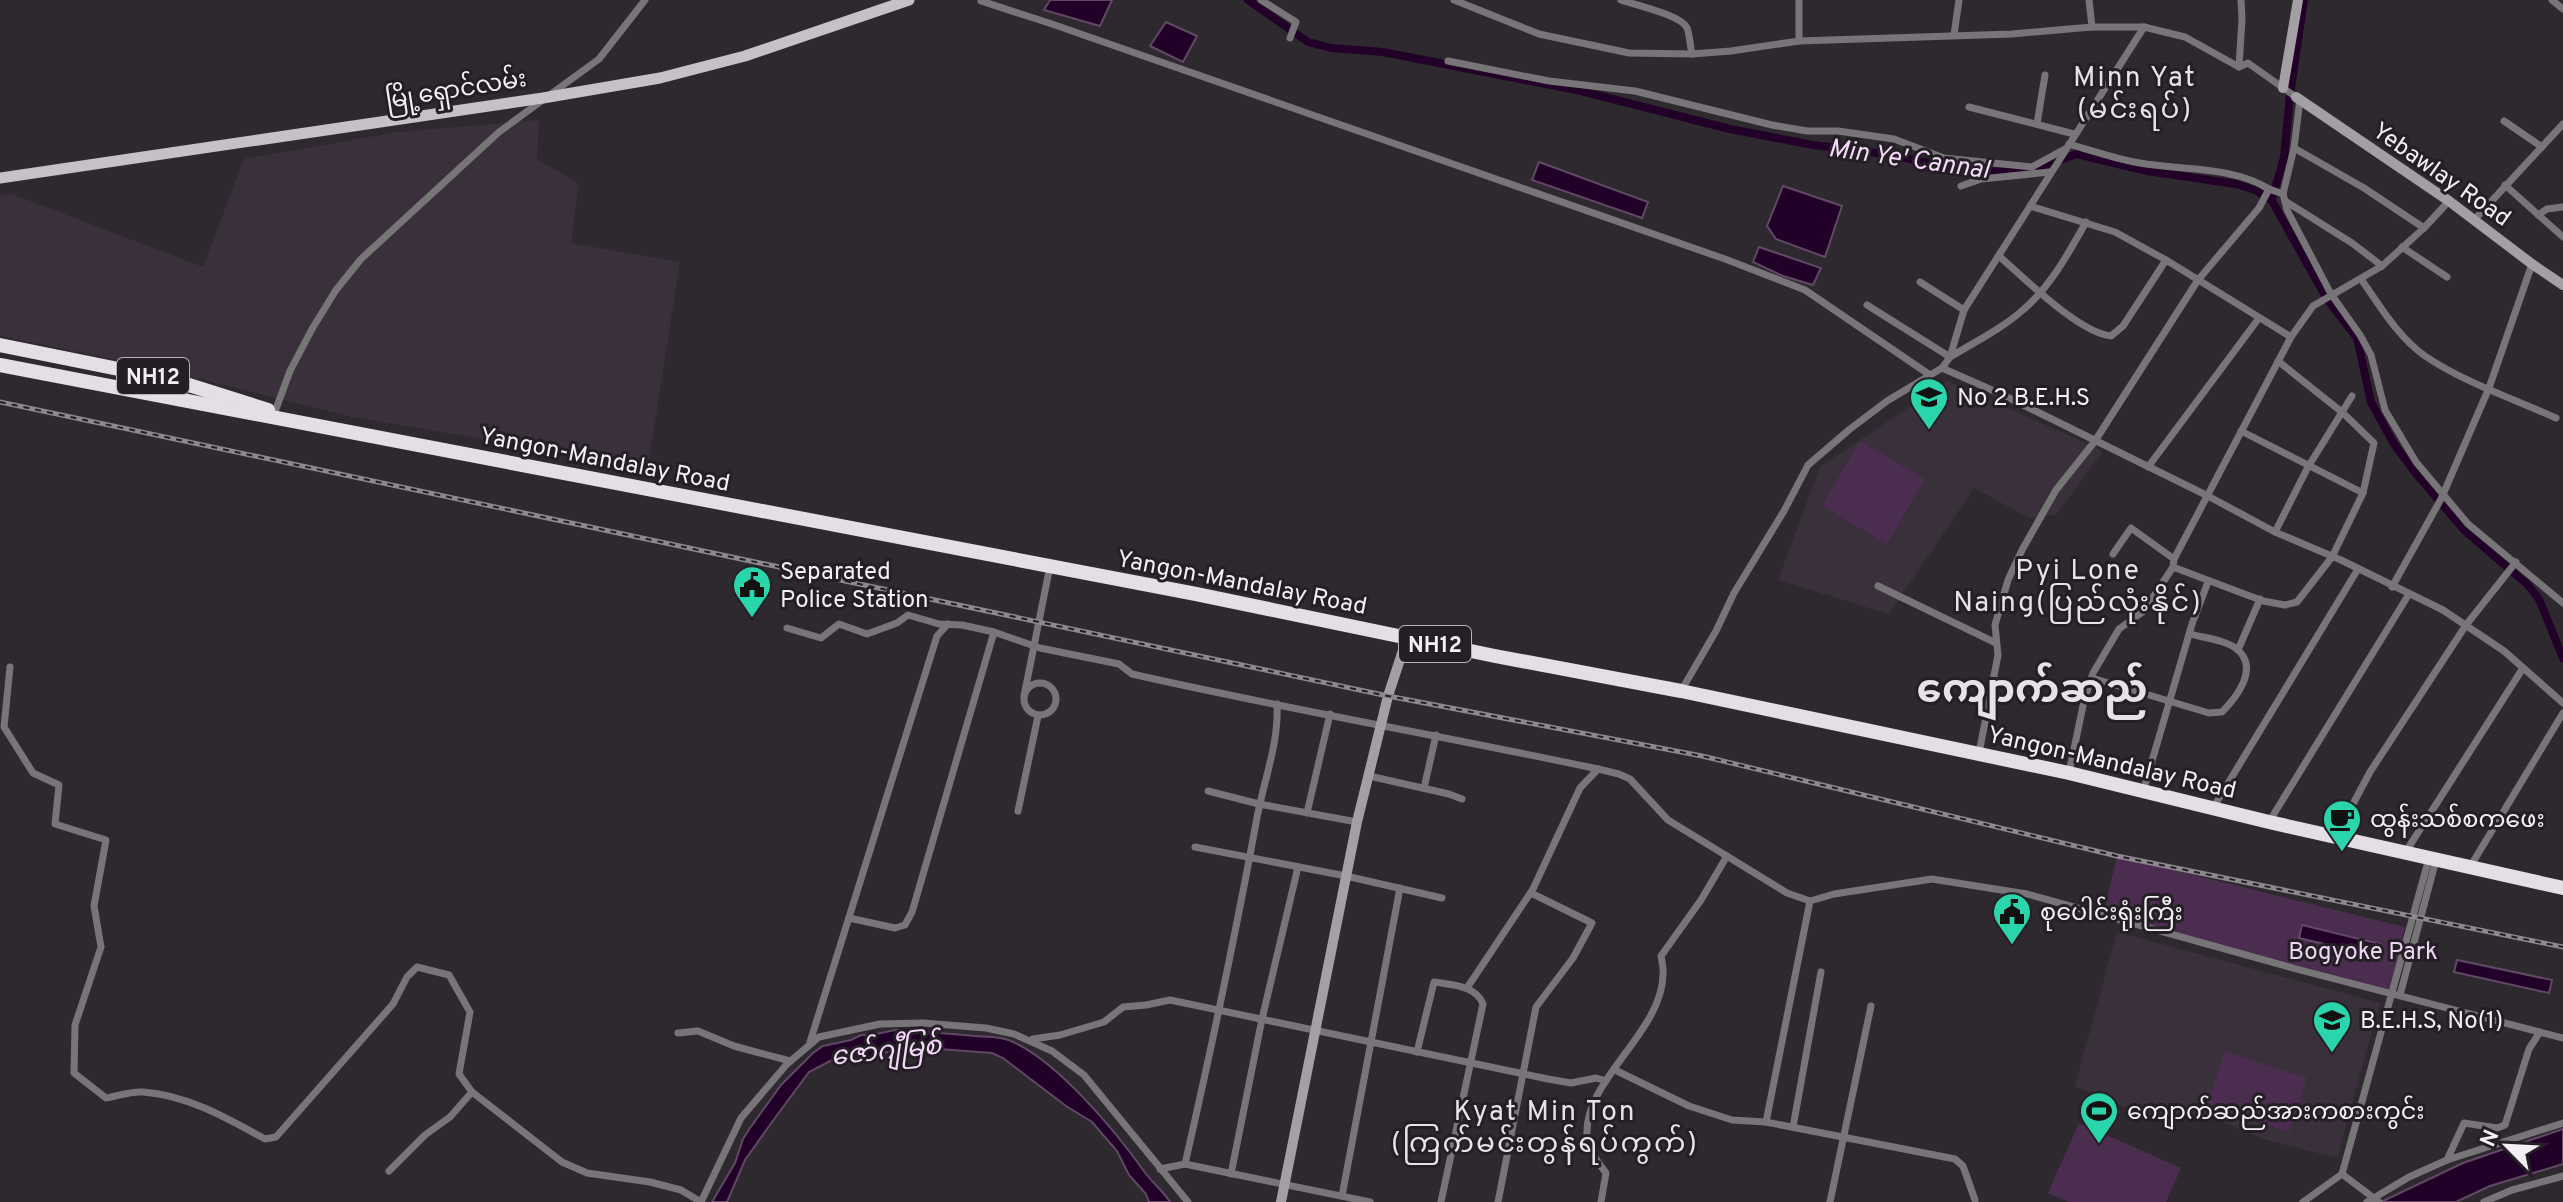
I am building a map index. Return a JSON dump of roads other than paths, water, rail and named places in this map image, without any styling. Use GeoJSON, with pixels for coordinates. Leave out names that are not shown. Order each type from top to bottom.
{"type":"FeatureCollection","features":[{"type":"Feature","properties":{"kind":"highway","name":"NH12"},"geometry":{"type":"LineString","coordinates":[[0,345],[173,380],[273,416]]}},
{"type":"Feature","properties":{"kind":"highway","name":"NH12"},"geometry":{"type":"LineString","coordinates":[[0,365],[273,416]]}},
{"type":"Feature","properties":{"kind":"highway","name":"Yangon-Mandalay Road"},"geometry":{"type":"LineString","coordinates":[[273,416],[1681,691],[1979,753],[2269,822],[2562,886]]}},
{"type":"Feature","properties":{"kind":"main road","name":"မြို့ရှောင်လမ်း"},"geometry":{"type":"LineString","coordinates":[[0,178],[660,78],[745,56],[909,0]]}},
{"type":"Feature","properties":{"kind":"street"},"geometry":{"type":"LineString","coordinates":[[273,416],[290,371],[312,329],[336,290],[361,259],[499,132],[599,59],[645,0]]}},
{"type":"Feature","properties":{"kind":"street"},"geometry":{"type":"LineString","coordinates":[[1261,0],[1296,22],[1290,38]]}},
{"type":"Feature","properties":{"kind":"street"},"geometry":{"type":"LineString","coordinates":[[1454,0],[1539,34],[1629,53],[1692,54],[1799,41],[2144,27],[2185,37],[2239,67]]}},
{"type":"Feature","properties":{"kind":"street"},"geometry":{"type":"LineString","coordinates":[[1621,0],[1684,24],[1692,54]]}},
{"type":"Feature","properties":{"kind":"street"},"geometry":{"type":"LineString","coordinates":[[1799,0],[1799,41]]}},
{"type":"Feature","properties":{"kind":"street"},"geometry":{"type":"LineString","coordinates":[[1954,35],[1959,0]]}},
{"type":"Feature","properties":{"kind":"street"},"geometry":{"type":"LineString","coordinates":[[2089,0],[2092,27]]}},
{"type":"Feature","properties":{"kind":"street"},"geometry":{"type":"LineString","coordinates":[[2239,67],[2241,0]]}},
{"type":"Feature","properties":{"kind":"street"},"geometry":{"type":"LineString","coordinates":[[2298,0],[2292,94],[2294,148],[2284,198],[2287,210],[2330,295],[2371,355],[2385,410],[2416,462],[2468,524],[2563,603]]}},
{"type":"Feature","properties":{"kind":"street"},"geometry":{"type":"LineString","coordinates":[[2552,0],[2563,9]]}},
{"type":"Feature","properties":{"kind":"street"},"geometry":{"type":"LineString","coordinates":[[981,1],[1805,290],[1930,375]]}},
{"type":"Feature","properties":{"kind":"street"},"geometry":{"type":"LineString","coordinates":[[1681,691],[1808,465],[1887,401],[1942,368],[1950,357],[1964,310],[2144,27]]}},
{"type":"Feature","properties":{"kind":"street"},"geometry":{"type":"LineString","coordinates":[[1448,61],[1549,81],[1635,91],[1772,125],[1894,139],[1944,158],[2032,167],[2068,146],[2153,165],[2193,167],[2255,180],[2382,266]]}},
{"type":"Feature","properties":{"kind":"street"},"geometry":{"type":"LineString","coordinates":[[2239,67],[2248,63],[2292,94]]}},
{"type":"Feature","properties":{"kind":"street"},"geometry":{"type":"LineString","coordinates":[[2037,124],[2045,75]]}},
{"type":"Feature","properties":{"kind":"street","name":"Yebawlay Road"},"geometry":{"type":"LineString","coordinates":[[2292,94],[2475,219],[2563,285]]}},
{"type":"Feature","properties":{"kind":"street"},"geometry":{"type":"LineString","coordinates":[[1969,107],[2074,134]]}},
{"type":"Feature","properties":{"kind":"street"},"geometry":{"type":"LineString","coordinates":[[2504,121],[2542,147]]}},
{"type":"Feature","properties":{"kind":"street"},"geometry":{"type":"LineString","coordinates":[[2475,219],[2562,127]]}},
{"type":"Feature","properties":{"kind":"street"},"geometry":{"type":"LineString","coordinates":[[2294,148],[2364,188],[2424,228]]}},
{"type":"Feature","properties":{"kind":"street"},"geometry":{"type":"LineString","coordinates":[[1961,186],[1981,179],[2050,172]]}},
{"type":"Feature","properties":{"kind":"street"},"geometry":{"type":"LineString","coordinates":[[2505,185],[2563,237]]}},
{"type":"Feature","properties":{"kind":"street"},"geometry":{"type":"LineString","coordinates":[[1979,753],[1998,655],[1995,625],[2000,604],[2022,550],[2056,490],[2095,441],[2198,280],[2259,208],[2269,189]]}},
{"type":"Feature","properties":{"kind":"street"},"geometry":{"type":"LineString","coordinates":[[2069,773],[2084,701],[2107,646],[2119,629],[2144,611],[2173,563],[2291,337],[2313,306],[2382,266],[2449,201]]}},
{"type":"Feature","properties":{"kind":"street"},"geometry":{"type":"LineString","coordinates":[[2030,206],[2115,232],[2291,337]]}},
{"type":"Feature","properties":{"kind":"street"},"geometry":{"type":"LineString","coordinates":[[2538,215],[2547,209],[2563,207]]}},
{"type":"Feature","properties":{"kind":"street"},"geometry":{"type":"LineString","coordinates":[[1950,357],[2024,310],[2065,259],[2086,222]]}},
{"type":"Feature","properties":{"kind":"street"},"geometry":{"type":"LineString","coordinates":[[2402,247],[2447,277]]}},
{"type":"Feature","properties":{"kind":"street"},"geometry":{"type":"LineString","coordinates":[[1999,256],[2070,316],[2111,336],[2123,326],[2166,260]]}},
{"type":"Feature","properties":{"kind":"street"},"geometry":{"type":"LineString","coordinates":[[2392,587],[2442,496],[2489,388],[2532,264]]}},
{"type":"Feature","properties":{"kind":"street"},"geometry":{"type":"LineString","coordinates":[[2361,279],[2385,316],[2424,355],[2556,418]]}},
{"type":"Feature","properties":{"kind":"street"},"geometry":{"type":"LineString","coordinates":[[1920,282],[1964,310]]}},
{"type":"Feature","properties":{"kind":"street"},"geometry":{"type":"LineString","coordinates":[[1867,305],[1950,357]]}},
{"type":"Feature","properties":{"kind":"street"},"geometry":{"type":"LineString","coordinates":[[2148,467],[2259,318]]}},
{"type":"Feature","properties":{"kind":"street"},"geometry":{"type":"LineString","coordinates":[[2113,554],[2131,528],[2173,563],[2208,582],[2285,605],[2297,602],[2332,557],[2363,493],[2374,443],[2343,413],[2278,361]]}},
{"type":"Feature","properties":{"kind":"street"},"geometry":{"type":"LineString","coordinates":[[1942,368],[2206,495],[2275,532],[2443,610],[2504,651],[2563,703]]}},
{"type":"Feature","properties":{"kind":"street"},"geometry":{"type":"LineString","coordinates":[[2275,532],[2308,467],[2352,396]]}},
{"type":"Feature","properties":{"kind":"street"},"geometry":{"type":"LineString","coordinates":[[2241,431],[2363,493]]}},
{"type":"Feature","properties":{"kind":"street"},"geometry":{"type":"LineString","coordinates":[[2336,836],[2370,772],[2466,625],[2516,562]]}},
{"type":"Feature","properties":{"kind":"street"},"geometry":{"type":"LineString","coordinates":[[1024,696],[1029,687],[1038,683],[1052,689],[1056,698],[1053,709],[1038,716],[1028,711],[1024,696],[1050,566]]}},
{"type":"Feature","properties":{"kind":"street"},"geometry":{"type":"LineString","coordinates":[[2213,808],[2358,569]]}},
{"type":"Feature","properties":{"kind":"street"},"geometry":{"type":"LineString","coordinates":[[2143,792],[2208,582]]}},
{"type":"Feature","properties":{"kind":"street"},"geometry":{"type":"LineString","coordinates":[[1878,586],[1996,643]]}},
{"type":"Feature","properties":{"kind":"street"},"geometry":{"type":"LineString","coordinates":[[2269,822],[2409,594]]}},
{"type":"Feature","properties":{"kind":"street"},"geometry":{"type":"LineString","coordinates":[[2238,650],[2260,599]]}},
{"type":"Feature","properties":{"kind":"street"},"geometry":{"type":"LineString","coordinates":[[787,628],[821,638],[839,624],[867,634],[897,623],[908,615],[994,632],[1034,645],[1119,664],[1132,674],[1598,769],[1630,779],[1668,820],[1787,893],[1810,901],[1873,887],[1932,879],[2027,894],[2563,1038]]}},
{"type":"Feature","properties":{"kind":"street"},"geometry":{"type":"LineString","coordinates":[[809,1045],[937,636],[948,624]]}},
{"type":"Feature","properties":{"kind":"street"},"geometry":{"type":"LineString","coordinates":[[849,918],[895,928],[905,925],[912,912],[994,632]]}},
{"type":"Feature","properties":{"kind":"street"},"geometry":{"type":"LineString","coordinates":[[2092,678],[2209,713],[2222,712],[2243,688],[2244,659],[2238,650],[2228,645],[2190,634]]}},
{"type":"Feature","properties":{"kind":"street"},"geometry":{"type":"LineString","coordinates":[[1281,1202],[1357,822],[1388,696],[1407,638]]}},
{"type":"Feature","properties":{"kind":"street"},"geometry":{"type":"LineString","coordinates":[[10,667],[4,727],[33,773],[59,785],[55,824],[106,840],[94,906],[101,947],[75,1025],[74,1073],[106,1098],[140,1092],[173,1097],[222,1116],[265,1139],[276,1137],[393,1004],[407,977],[417,967],[449,975],[470,1012],[459,1074],[472,1092],[562,1162],[587,1173],[650,1182],[681,1190],[701,1202],[741,1118],[790,1061],[809,1045],[819,1037],[880,1024],[923,1023],[986,1028],[1014,1034],[1052,1051],[1084,1075],[1188,1202]]}},
{"type":"Feature","properties":{"kind":"street"},"geometry":{"type":"LineString","coordinates":[[2405,853],[2523,668]]}},
{"type":"Feature","properties":{"kind":"street"},"geometry":{"type":"LineString","coordinates":[[1185,1164],[1220,1010],[1259,804],[1278,729],[1277,704]]}},
{"type":"Feature","properties":{"kind":"street"},"geometry":{"type":"LineString","coordinates":[[2470,867],[2563,713]]}},
{"type":"Feature","properties":{"kind":"street"},"geometry":{"type":"LineString","coordinates":[[1307,813],[1330,714]]}},
{"type":"Feature","properties":{"kind":"street"},"geometry":{"type":"LineString","coordinates":[[1018,811],[1038,716]]}},
{"type":"Feature","properties":{"kind":"street"},"geometry":{"type":"LineString","coordinates":[[1424,788],[1436,735]]}},
{"type":"Feature","properties":{"kind":"street"},"geometry":{"type":"LineString","coordinates":[[1467,988],[1531,893],[1580,788],[1598,769]]}},
{"type":"Feature","properties":{"kind":"street"},"geometry":{"type":"LineString","coordinates":[[1369,776],[1462,799]]}},
{"type":"Feature","properties":{"kind":"street"},"geometry":{"type":"LineString","coordinates":[[1208,791],[1357,822]]}},
{"type":"Feature","properties":{"kind":"street"},"geometry":{"type":"LineString","coordinates":[[1195,847],[1442,898]]}},
{"type":"Feature","properties":{"kind":"street"},"geometry":{"type":"LineString","coordinates":[[1601,1202],[1606,1173],[1590,1148],[1587,1134],[1589,1119],[1606,1081],[1630,1050],[1656,1003],[1664,976],[1661,956],[1701,900],[1727,856]]}},
{"type":"Feature","properties":{"kind":"street"},"geometry":{"type":"LineString","coordinates":[[2303,1202],[2342,1174],[2432,859]]}},
{"type":"Feature","properties":{"kind":"street"},"geometry":{"type":"LineString","coordinates":[[1231,1174],[1262,1019],[1298,867]]}},
{"type":"Feature","properties":{"kind":"street"},"geometry":{"type":"LineString","coordinates":[[1342,1196],[1400,888]]}},
{"type":"Feature","properties":{"kind":"street"},"geometry":{"type":"LineString","coordinates":[[1498,1202],[1536,1007],[1573,958],[1592,923],[1531,893]]}},
{"type":"Feature","properties":{"kind":"street"},"geometry":{"type":"LineString","coordinates":[[1766,1122],[1810,901]]}},
{"type":"Feature","properties":{"kind":"street"},"geometry":{"type":"LineString","coordinates":[[1793,1127],[1821,972]]}},
{"type":"Feature","properties":{"kind":"street"},"geometry":{"type":"LineString","coordinates":[[1417,1052],[1434,982],[1467,988],[1480,996],[1483,1004],[1441,1202]]}},
{"type":"Feature","properties":{"kind":"street"},"geometry":{"type":"LineString","coordinates":[[1031,1040],[1104,1022],[1123,1007],[1170,1000],[1521,1074],[1571,1083],[1596,1078],[1606,1081]]}},
{"type":"Feature","properties":{"kind":"street"},"geometry":{"type":"LineString","coordinates":[[1830,1202],[1871,1006]]}},
{"type":"Feature","properties":{"kind":"street"},"geometry":{"type":"LineString","coordinates":[[678,1033],[698,1031],[734,1046],[790,1061]]}},
{"type":"Feature","properties":{"kind":"street"},"geometry":{"type":"LineString","coordinates":[[2447,1160],[2464,1123],[2497,1128],[2505,1125],[2529,1049],[2540,1032]]}},
{"type":"Feature","properties":{"kind":"street"},"geometry":{"type":"LineString","coordinates":[[1615,1070],[1689,1106],[1732,1120],[1766,1122],[1955,1159],[1963,1166],[1973,1201]]}},
{"type":"Feature","properties":{"kind":"street"},"geometry":{"type":"LineString","coordinates":[[389,1171],[425,1135],[450,1117],[472,1092]]}},
{"type":"Feature","properties":{"kind":"street"},"geometry":{"type":"LineString","coordinates":[[2342,1174],[2374,1201],[2409,1177],[2447,1160],[2563,1123]]}},
{"type":"Feature","properties":{"kind":"street"},"geometry":{"type":"LineString","coordinates":[[1160,1169],[1185,1164],[1370,1202]]}},
{"type":"Feature","properties":{"kind":"street"},"geometry":{"type":"LineString","coordinates":[[2484,1202],[2512,1190],[2563,1176]]}},
{"type":"Feature","properties":{"kind":"street"},"geometry":{"type":"LineString","coordinates":[[2496,1197],[2504,1202]]}},
{"type":"Feature","properties":{"kind":"water"},"geometry":{"type":"Polygon","coordinates":[[[1050,0],[1112,0],[1100,26],[1044,10],[1050,0]]]}},
{"type":"Feature","properties":{"kind":"water"},"geometry":{"type":"Polygon","coordinates":[[[1166,22],[1197,36],[1183,62],[1150,46],[1166,22]]]}},
{"type":"Feature","properties":{"kind":"water"},"geometry":{"type":"Polygon","coordinates":[[[1539,162],[1648,202],[1642,218],[1532,180],[1539,162]]]}},
{"type":"Feature","properties":{"kind":"water"},"geometry":{"type":"Polygon","coordinates":[[[1783,186],[1842,206],[1825,257],[1776,239],[1767,226],[1783,186]]]}},
{"type":"Feature","properties":{"kind":"water"},"geometry":{"type":"Polygon","coordinates":[[[1759,247],[1821,268],[1813,285],[1753,262],[1759,247]]]}},
{"type":"Feature","properties":{"kind":"water"},"geometry":{"type":"Polygon","coordinates":[[[2302,925],[2380,944],[2376,956],[2299,938],[2302,925]]]}},
{"type":"Feature","properties":{"kind":"water"},"geometry":{"type":"Polygon","coordinates":[[[2457,960],[2552,980],[2549,993],[2454,972],[2457,960]]]}},
{"type":"Feature","properties":{"kind":"water","name":"ဇော်ဂျီမြစ်"},"geometry":{"type":"Polygon","coordinates":[[[895,1030],[998,1037],[1029,1051],[1048,1064],[1085,1100],[1170,1202],[1149,1202],[1129,1175],[1117,1151],[1092,1122],[1003,1058],[992,1053],[939,1049],[832,1060],[809,1072],[745,1160],[727,1202],[712,1202],[735,1163],[750,1128],[781,1085],[813,1053],[823,1046],[861,1035],[895,1030]]]}},
{"type":"Feature","properties":{"kind":"water"},"geometry":{"type":"Polygon","coordinates":[[[2563,1129],[2563,1164],[2490,1186],[2456,1202],[2381,1202],[2463,1163],[2563,1129]]]}},
{"type":"Feature","properties":{"kind":"waterway","name":"Min Ye' Cannal"},"geometry":{"type":"LineString","coordinates":[[1248,0],[1308,42],[1331,48],[1383,52],[1581,91],[1730,129],[1813,145],[1892,155],[1964,171],[2024,172],[2077,154],[2147,171],[2236,184],[2255,190],[2272,201],[2327,299],[2357,338],[2371,402],[2394,444],[2465,531],[2527,584],[2539,599],[2563,658]]}},
{"type":"Feature","properties":{"kind":"waterway"},"geometry":{"type":"LineString","coordinates":[[2273,196],[2284,157],[2304,0]]}},
{"type":"Feature","properties":{"kind":"railway"},"geometry":{"type":"LineString","coordinates":[[0,402],[1388,696],[1702,756],[2117,856],[2563,947]]}},
{"type":"Feature","properties":{"kind":"place","name":"No 2 B.E.H.S"},"geometry":{"type":"Point","coordinates":[1929,431]}},
{"type":"Feature","properties":{"kind":"place","name":"Separated Police Station"},"geometry":{"type":"Point","coordinates":[752,619]}},
{"type":"Feature","properties":{"kind":"place","name":"ထွန်းသစ်စကဖေး"},"geometry":{"type":"Point","coordinates":[2342,853]}},
{"type":"Feature","properties":{"kind":"place","name":"စုပေါင်းရုံးကြီး"},"geometry":{"type":"Point","coordinates":[2012,946]}},
{"type":"Feature","properties":{"kind":"place","name":"B.E.H.S, No(1)"},"geometry":{"type":"Point","coordinates":[2332,1054]}},
{"type":"Feature","properties":{"kind":"place","name":"ကျောက်ဆည်အားကစားကွင်း"},"geometry":{"type":"Point","coordinates":[2099,1145]}},
{"type":"Feature","properties":{"kind":"district","name":"Minn Yat (မင်းရပ်)"},"geometry":{"type":"Point","coordinates":[2135,92]}},
{"type":"Feature","properties":{"kind":"district","name":"Pyi Lone Naing(ပြည်လုံးနိုင်)"},"geometry":{"type":"Point","coordinates":[2078,585]}},
{"type":"Feature","properties":{"kind":"district","name":"ကျောက်ဆည်"},"geometry":{"type":"Point","coordinates":[2032,688]}},
{"type":"Feature","properties":{"kind":"district","name":"Kyat Min Ton (ကြက်မင်းတွန်ရပ်ကွက်)"},"geometry":{"type":"Point","coordinates":[1545,1126]}},
{"type":"Feature","properties":{"kind":"park label","name":"Bogyoke Park"},"geometry":{"type":"Point","coordinates":[2363,951]}}]}
